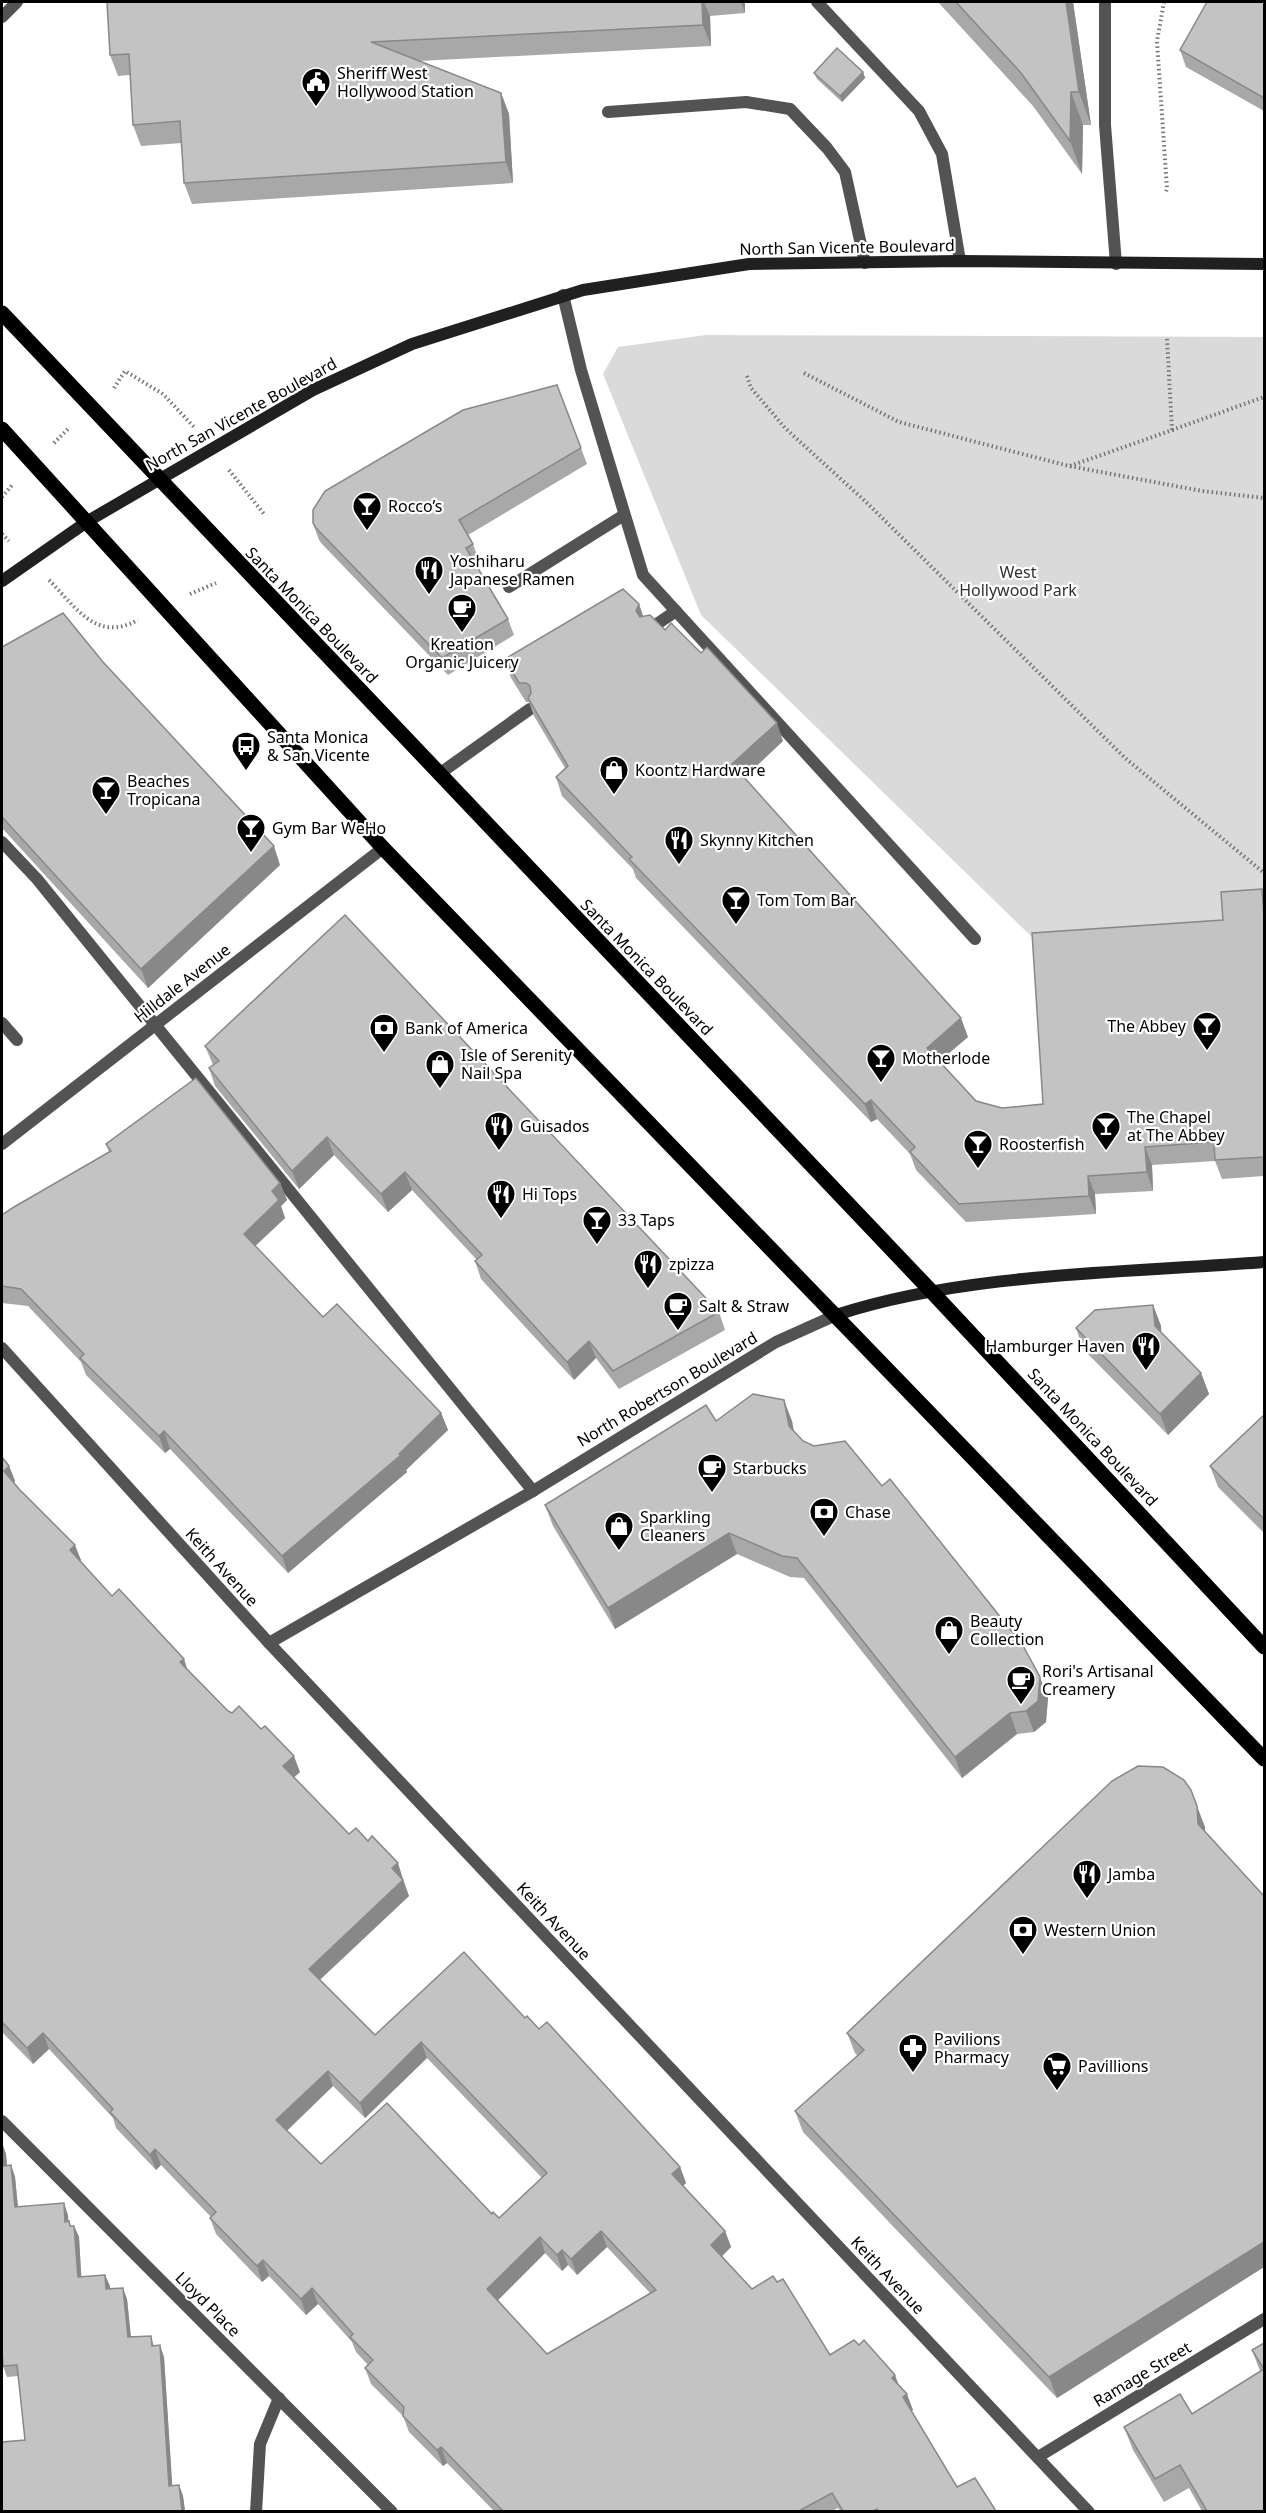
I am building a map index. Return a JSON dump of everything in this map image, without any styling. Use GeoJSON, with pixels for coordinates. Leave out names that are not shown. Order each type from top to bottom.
{"type":"FeatureCollection","features":[{"type":"Feature","properties":{"kind":"main road","name":"North San Vicente Boulevard"},"geometry":{"type":"LineString","coordinates":[[2,581],[88,521],[313,390],[412,344],[564,295],[658,277],[749,264],[960,261],[1264,264]]}},
{"type":"Feature","properties":{"kind":"main road","name":"Santa Monica Boulevard"},"geometry":{"type":"LineString","coordinates":[[2,313],[932,1292],[1264,1647]]}},
{"type":"Feature","properties":{"kind":"main road"},"geometry":{"type":"LineString","coordinates":[[2,429],[383,848],[1264,1759]]}},
{"type":"Feature","properties":{"kind":"main road","name":"North Robertson Boulevard"},"geometry":{"type":"LineString","coordinates":[[836,1314],[880,1300],[1013,1281],[1264,1262]]}},
{"type":"Feature","properties":{"kind":"street"},"geometry":{"type":"LineString","coordinates":[[2,17],[17,2]]}},
{"type":"Feature","properties":{"kind":"street"},"geometry":{"type":"LineString","coordinates":[[816,2],[919,111],[942,154],[960,261]]}},
{"type":"Feature","properties":{"kind":"street"},"geometry":{"type":"LineString","coordinates":[[1105,2],[1105,125],[1116,264]]}},
{"type":"Feature","properties":{"kind":"street"},"geometry":{"type":"LineString","coordinates":[[608,112],[746,102],[790,109],[827,148],[844,172],[865,263]]}},
{"type":"Feature","properties":{"kind":"street"},"geometry":{"type":"LineString","coordinates":[[564,295],[580,370],[643,575],[975,939]]}},
{"type":"Feature","properties":{"kind":"street"},"geometry":{"type":"LineString","coordinates":[[509,587],[624,515]]}},
{"type":"Feature","properties":{"kind":"street"},"geometry":{"type":"LineString","coordinates":[[651,628],[676,611]]}},
{"type":"Feature","properties":{"kind":"street"},"geometry":{"type":"LineString","coordinates":[[439,774],[530,709]]}},
{"type":"Feature","properties":{"kind":"street"},"geometry":{"type":"LineString","coordinates":[[2,842],[37,879],[156,1024],[533,1491]]}},
{"type":"Feature","properties":{"kind":"street","name":"Hilldale Avenue"},"geometry":{"type":"LineString","coordinates":[[2,1144],[383,848]]}},
{"type":"Feature","properties":{"kind":"street"},"geometry":{"type":"LineString","coordinates":[[2,1023],[17,1040]]}},
{"type":"Feature","properties":{"kind":"street","name":"North Robertson Boulevard"},"geometry":{"type":"LineString","coordinates":[[269,1643],[533,1491],[776,1342],[836,1314]]}},
{"type":"Feature","properties":{"kind":"street","name":"Keith Avenue"},"geometry":{"type":"LineString","coordinates":[[2,1348],[269,1643],[1089,2511]]}},
{"type":"Feature","properties":{"kind":"street","name":"Lloyd Place"},"geometry":{"type":"LineString","coordinates":[[2,2121],[392,2511]]}},
{"type":"Feature","properties":{"kind":"street","name":"Ramage Street"},"geometry":{"type":"LineString","coordinates":[[1038,2457],[1264,2319]]}},
{"type":"Feature","properties":{"kind":"street"},"geometry":{"type":"LineString","coordinates":[[256,2511],[260,2444],[279,2398]]}},
{"type":"Feature","properties":{"kind":"path"},"geometry":{"type":"LineString","coordinates":[[1164,2],[1157,40],[1167,189],[1165,194]]}},
{"type":"Feature","properties":{"kind":"path"},"geometry":{"type":"LineString","coordinates":[[1167,338],[1172,430]]}},
{"type":"Feature","properties":{"kind":"path"},"geometry":{"type":"LineString","coordinates":[[113,388],[125,372],[163,394]]}},
{"type":"Feature","properties":{"kind":"path"},"geometry":{"type":"LineString","coordinates":[[804,373],[899,422],[1069,466],[1202,491],[1264,498]]}},
{"type":"Feature","properties":{"kind":"path"},"geometry":{"type":"LineString","coordinates":[[747,376],[751,388],[785,428],[874,510],[1125,758],[1264,873]]}},
{"type":"Feature","properties":{"kind":"path"},"geometry":{"type":"LineString","coordinates":[[1069,466],[1264,397]]}},
{"type":"Feature","properties":{"kind":"path"},"geometry":{"type":"LineString","coordinates":[[89,620],[101,628],[129,626],[165,606],[244,570]]}},
{"type":"Feature","properties":{"kind":"green space","name":"West Hollywood Park"},"geometry":{"type":"Polygon","coordinates":[[[706,335],[1264,337],[1264,925],[1035,940],[701,615],[603,374],[618,347],[706,335]]]}},
{"type":"Feature","properties":{"kind":"building","name":"Sheriff West Hollywood Station"},"geometry":{"type":"Polygon","coordinates":[[[107,2],[702,2],[703,25],[371,42],[501,93],[506,162],[184,183],[180,121],[133,125],[129,54],[110,55],[107,2]]]}},
{"type":"Feature","properties":{"kind":"building"},"geometry":{"type":"Polygon","coordinates":[[[956,2],[1066,2],[1079,92],[1071,92],[1070,141],[1021,73],[956,2]]]}},
{"type":"Feature","properties":{"kind":"building"},"geometry":{"type":"Polygon","coordinates":[[[1207,2],[1264,2],[1264,98],[1180,50],[1207,2]]]}},
{"type":"Feature","properties":{"kind":"building"},"geometry":{"type":"Polygon","coordinates":[[[837,48],[863,72],[840,96],[814,73],[837,48]]]}},
{"type":"Feature","properties":{"kind":"building"},"geometry":{"type":"Polygon","coordinates":[[[557,385],[581,448],[459,520],[473,544],[466,548],[508,619],[442,658],[316,528],[313,523],[313,510],[325,491],[463,410],[557,385]]]}},
{"type":"Feature","properties":{"kind":"building"},"geometry":{"type":"Polygon","coordinates":[[[623,589],[639,604],[636,611],[640,617],[650,615],[665,630],[671,623],[701,653],[707,647],[777,723],[732,764],[961,1018],[927,1048],[976,1101],[1002,1108],[1043,1104],[1032,933],[1223,920],[1221,892],[1262,889],[1264,1157],[1215,1160],[1214,1142],[1145,1147],[1147,1172],[1088,1176],[1089,1196],[959,1204],[910,1152],[915,1147],[871,1100],[865,1104],[629,859],[632,857],[556,777],[568,766],[528,698],[531,693],[530,686],[526,683],[519,683],[505,659],[623,589]]]}},
{"type":"Feature","properties":{"kind":"building"},"geometry":{"type":"Polygon","coordinates":[[[63,613],[103,662],[274,846],[141,969],[2,817],[2,647],[63,613]]]}},
{"type":"Feature","properties":{"kind":"building"},"geometry":{"type":"Polygon","coordinates":[[[345,915],[719,1312],[613,1371],[589,1341],[567,1362],[475,1261],[482,1255],[405,1172],[381,1194],[327,1137],[292,1171],[209,1068],[219,1061],[205,1046],[345,915]]]}},
{"type":"Feature","properties":{"kind":"building"},"geometry":{"type":"Polygon","coordinates":[[[196,1078],[280,1183],[272,1191],[279,1200],[244,1234],[323,1317],[337,1304],[441,1413],[399,1454],[401,1455],[282,1556],[164,1431],[159,1436],[80,1358],[84,1354],[21,1289],[2,1286],[2,1215],[111,1151],[106,1144],[196,1078]]]}},
{"type":"Feature","properties":{"kind":"building","name":"Hamburger Haven"},"geometry":{"type":"Polygon","coordinates":[[[1153,1305],[1155,1326],[1201,1373],[1160,1414],[1076,1328],[1095,1310],[1153,1305]]]}},
{"type":"Feature","properties":{"kind":"building"},"geometry":{"type":"Polygon","coordinates":[[[753,1394],[784,1400],[789,1426],[803,1441],[814,1446],[845,1441],[882,1486],[890,1479],[1022,1644],[1040,1677],[1038,1701],[1026,1711],[1010,1713],[955,1757],[797,1558],[782,1556],[729,1533],[608,1608],[545,1505],[706,1405],[716,1421],[753,1394]]]}},
{"type":"Feature","properties":{"kind":"building"},"geometry":{"type":"Polygon","coordinates":[[[1264,1415],[1264,1519],[1210,1466],[1264,1415]]]}},
{"type":"Feature","properties":{"kind":"building"},"geometry":{"type":"Polygon","coordinates":[[[2,1457],[9,1466],[4,1471],[75,1545],[70,1550],[112,1596],[119,1589],[184,1659],[180,1662],[228,1711],[232,1713],[239,1706],[261,1729],[265,1726],[294,1756],[283,1766],[349,1834],[356,1828],[368,1841],[372,1836],[398,1863],[392,1868],[403,1880],[309,1969],[375,2035],[464,1952],[525,2018],[527,2016],[539,2029],[547,2022],[680,2167],[672,2174],[725,2231],[711,2245],[752,2289],[773,2276],[777,2282],[783,2279],[830,2355],[854,2340],[859,2345],[864,2340],[895,2375],[892,2378],[907,2394],[903,2397],[957,2487],[975,2478],[996,2511],[878,2511],[877,2509],[843,2511],[832,2493],[799,2511],[503,2511],[441,2447],[437,2450],[403,2416],[404,2407],[365,2368],[373,2360],[350,2337],[353,2334],[312,2288],[301,2299],[263,2260],[257,2266],[210,2218],[216,2212],[155,2149],[150,2155],[110,2112],[113,2109],[43,2033],[27,2048],[2,2022],[2,1457]],[[421,2042],[360,2103],[328,2071],[276,2120],[321,2164],[387,2103],[492,2214],[493,2212],[499,2218],[547,2173],[421,2042]],[[601,2231],[571,2259],[562,2250],[557,2255],[540,2237],[487,2289],[547,2354],[656,2290],[601,2231]]]}},
{"type":"Feature","properties":{"kind":"building","name":"Pavillions"},"geometry":{"type":"Polygon","coordinates":[[[1138,1766],[1163,1767],[1184,1780],[1197,1806],[1198,1824],[1264,1896],[1264,2242],[1049,2377],[795,2111],[864,2050],[847,2033],[1112,1781],[1138,1766]]]}},
{"type":"Feature","properties":{"kind":"building"},"geometry":{"type":"Polygon","coordinates":[[[2,2143],[4,2166],[11,2165],[15,2207],[64,2203],[65,2222],[69,2221],[70,2226],[74,2226],[78,2277],[105,2275],[106,2289],[123,2288],[128,2337],[151,2336],[152,2346],[160,2345],[169,2486],[179,2485],[182,2511],[2,2511],[2,2442],[25,2440],[17,2365],[3,2366],[2,2143]]]}},
{"type":"Feature","properties":{"kind":"building"},"geometry":{"type":"Polygon","coordinates":[[[1264,2343],[1264,2369],[1252,2350],[1264,2343]]]}},
{"type":"Feature","properties":{"kind":"building"},"geometry":{"type":"Polygon","coordinates":[[[1264,2369],[1264,2511],[1207,2511],[1180,2465],[1155,2479],[1124,2427],[1180,2394],[1192,2414],[1264,2369]]]}},
{"type":"Feature","properties":{"kind":"place","name":"Sheriff West Hollywood Station"},"geometry":{"type":"Point","coordinates":[316,108]}},
{"type":"Feature","properties":{"kind":"place","name":"Rocco’s"},"geometry":{"type":"Point","coordinates":[367,532]}},
{"type":"Feature","properties":{"kind":"place","name":"Yoshiharu Japanese Ramen"},"geometry":{"type":"Point","coordinates":[429,596]}},
{"type":"Feature","properties":{"kind":"place","name":"Kreation Organic Juicery"},"geometry":{"type":"Point","coordinates":[462,634]}},
{"type":"Feature","properties":{"kind":"place","name":"Santa Monica & San Vicente"},"geometry":{"type":"Point","coordinates":[246,772]}},
{"type":"Feature","properties":{"kind":"place","name":"Koontz Hardware"},"geometry":{"type":"Point","coordinates":[614,796]}},
{"type":"Feature","properties":{"kind":"place","name":"Beaches Tropicana"},"geometry":{"type":"Point","coordinates":[106,816]}},
{"type":"Feature","properties":{"kind":"place","name":"Gym Bar WeHo"},"geometry":{"type":"Point","coordinates":[251,854]}},
{"type":"Feature","properties":{"kind":"place","name":"Skynny Kitchen"},"geometry":{"type":"Point","coordinates":[679,866]}},
{"type":"Feature","properties":{"kind":"place","name":"Tom Tom Bar"},"geometry":{"type":"Point","coordinates":[736,926]}},
{"type":"Feature","properties":{"kind":"place","name":"The Abbey"},"geometry":{"type":"Point","coordinates":[1207,1052]}},
{"type":"Feature","properties":{"kind":"place","name":"Bank of America"},"geometry":{"type":"Point","coordinates":[384,1054]}},
{"type":"Feature","properties":{"kind":"place","name":"Motherlode"},"geometry":{"type":"Point","coordinates":[881,1084]}},
{"type":"Feature","properties":{"kind":"place","name":"Isle of Serenity Nail Spa"},"geometry":{"type":"Point","coordinates":[440,1090]}},
{"type":"Feature","properties":{"kind":"place","name":"Guisados"},"geometry":{"type":"Point","coordinates":[499,1152]}},
{"type":"Feature","properties":{"kind":"place","name":"The Chapel at The Abbey"},"geometry":{"type":"Point","coordinates":[1106,1152]}},
{"type":"Feature","properties":{"kind":"place","name":"Roosterfish"},"geometry":{"type":"Point","coordinates":[978,1170]}},
{"type":"Feature","properties":{"kind":"place","name":"Hi Tops"},"geometry":{"type":"Point","coordinates":[501,1220]}},
{"type":"Feature","properties":{"kind":"place","name":"33 Taps"},"geometry":{"type":"Point","coordinates":[597,1246]}},
{"type":"Feature","properties":{"kind":"place","name":"zpizza"},"geometry":{"type":"Point","coordinates":[648,1290]}},
{"type":"Feature","properties":{"kind":"place","name":"Salt & Straw"},"geometry":{"type":"Point","coordinates":[678,1332]}},
{"type":"Feature","properties":{"kind":"place","name":"Hamburger Haven"},"geometry":{"type":"Point","coordinates":[1146,1372]}},
{"type":"Feature","properties":{"kind":"place","name":"Starbucks"},"geometry":{"type":"Point","coordinates":[712,1494]}},
{"type":"Feature","properties":{"kind":"place","name":"Chase"},"geometry":{"type":"Point","coordinates":[824,1538]}},
{"type":"Feature","properties":{"kind":"place","name":"Sparkling Cleaners"},"geometry":{"type":"Point","coordinates":[619,1552]}},
{"type":"Feature","properties":{"kind":"place","name":"Beauty Collection"},"geometry":{"type":"Point","coordinates":[949,1656]}},
{"type":"Feature","properties":{"kind":"place","name":"Rori's Artisanal Creamery"},"geometry":{"type":"Point","coordinates":[1021,1706]}},
{"type":"Feature","properties":{"kind":"place","name":"Jamba"},"geometry":{"type":"Point","coordinates":[1087,1900]}},
{"type":"Feature","properties":{"kind":"place","name":"Western Union"},"geometry":{"type":"Point","coordinates":[1023,1956]}},
{"type":"Feature","properties":{"kind":"place","name":"Pavilions Pharmacy"},"geometry":{"type":"Point","coordinates":[913,2074]}},
{"type":"Feature","properties":{"kind":"place","name":"Pavillions"},"geometry":{"type":"Point","coordinates":[1057,2092]}}]}
